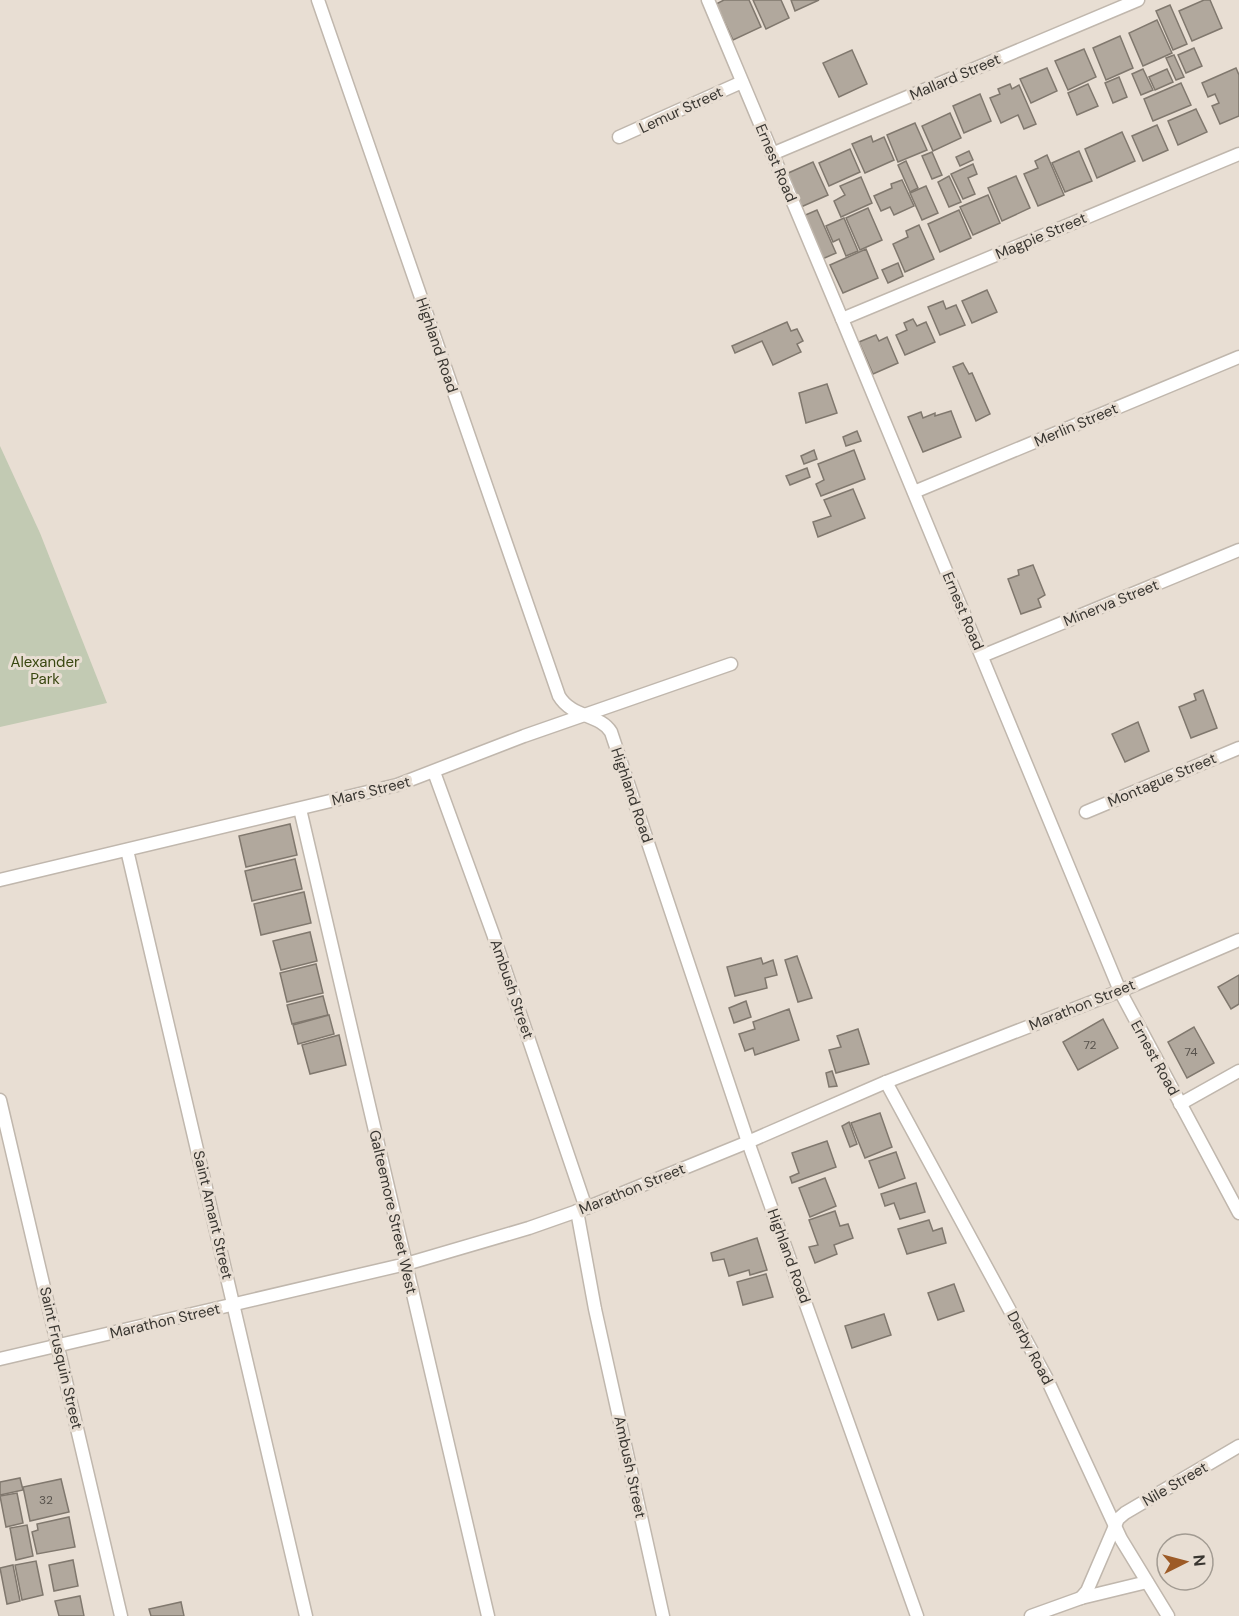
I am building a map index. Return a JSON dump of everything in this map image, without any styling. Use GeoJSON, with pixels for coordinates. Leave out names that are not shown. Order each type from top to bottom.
{"type":"FeatureCollection","features":[{"type":"Feature","properties":{"kind":"street","name":"Highland Road"},"geometry":{"type":"LineString","coordinates":[[318,0],[554,681],[563,702],[583,716],[604,724],[611,732],[748,1142],[917,1616]]}},
{"type":"Feature","properties":{"kind":"street","name":"Ernest Road"},"geometry":{"type":"LineString","coordinates":[[708,0],[1120,991],[1239,1213]]}},
{"type":"Feature","properties":{"kind":"street","name":"Mallard Street"},"geometry":{"type":"LineString","coordinates":[[772,154],[1138,0]]}},
{"type":"Feature","properties":{"kind":"street","name":"Lemur Street"},"geometry":{"type":"LineString","coordinates":[[619,137],[742,82]]}},
{"type":"Feature","properties":{"kind":"street","name":"Magpie Street"},"geometry":{"type":"LineString","coordinates":[[842,319],[1239,154]]}},
{"type":"Feature","properties":{"kind":"street","name":"Merlin Street"},"geometry":{"type":"LineString","coordinates":[[914,492],[1239,357]]}},
{"type":"Feature","properties":{"kind":"street","name":"Minerva Street"},"geometry":{"type":"LineString","coordinates":[[982,656],[1239,550]]}},
{"type":"Feature","properties":{"kind":"street","name":"Mars Street"},"geometry":{"type":"LineString","coordinates":[[0,880],[396,785],[514,740],[731,664]]}},
{"type":"Feature","properties":{"kind":"street","name":"Montague Street"},"geometry":{"type":"LineString","coordinates":[[1086,812],[1239,748]]}},
{"type":"Feature","properties":{"kind":"street","name":"Ambush Street"},"geometry":{"type":"LineString","coordinates":[[434,772],[493,934],[582,1210],[595,1309],[663,1616]]}},
{"type":"Feature","properties":{"kind":"street","name":"Galteemore Street West"},"geometry":{"type":"LineString","coordinates":[[300,809],[488,1616]]}},
{"type":"Feature","properties":{"kind":"street","name":"Saint Amant Street"},"geometry":{"type":"LineString","coordinates":[[128,849],[306,1616]]}},
{"type":"Feature","properties":{"kind":"street","name":"Marathon Street"},"geometry":{"type":"LineString","coordinates":[[0,1359],[406,1264],[582,1210],[886,1082],[1120,991],[1239,940]]}},
{"type":"Feature","properties":{"kind":"street"},"geometry":{"type":"LineString","coordinates":[[1180,1104],[1239,1071]]}},
{"type":"Feature","properties":{"kind":"street","name":"Derby Road"},"geometry":{"type":"LineString","coordinates":[[886,1082],[1046,1377],[1114,1526],[1168,1616]]}},
{"type":"Feature","properties":{"kind":"street","name":"Saint Frusquin Street"},"geometry":{"type":"LineString","coordinates":[[0,1101],[121,1616]]}},
{"type":"Feature","properties":{"kind":"street","name":"Nile Street"},"geometry":{"type":"LineString","coordinates":[[1114,1526],[1125,1513],[1239,1446]]}},
{"type":"Feature","properties":{"kind":"street"},"geometry":{"type":"LineString","coordinates":[[1081,1598],[1087,1591],[1114,1526]]}},
{"type":"Feature","properties":{"kind":"street"},"geometry":{"type":"LineString","coordinates":[[1031,1616],[1081,1598],[1147,1582]]}},
{"type":"Feature","properties":{"kind":"green space","name":"Alexander Park"},"geometry":{"type":"Polygon","coordinates":[[[0,446],[40,533],[107,703],[0,727],[0,446]]]}},
{"type":"Feature","properties":{"kind":"building"},"geometry":{"type":"Polygon","coordinates":[[[724,0],[749,0],[761,27],[733,40],[716,4],[724,0]]]}},
{"type":"Feature","properties":{"kind":"building"},"geometry":{"type":"Polygon","coordinates":[[[753,0],[781,0],[789,18],[766,29],[753,0]]]}},
{"type":"Feature","properties":{"kind":"building"},"geometry":{"type":"Polygon","coordinates":[[[791,0],[819,0],[795,11],[791,0]]]}},
{"type":"Feature","properties":{"kind":"building"},"geometry":{"type":"Polygon","coordinates":[[[1204,0],[1210,0],[1222,28],[1192,41],[1179,11],[1204,0]]]}},
{"type":"Feature","properties":{"kind":"building"},"geometry":{"type":"Polygon","coordinates":[[[1170,5],[1187,44],[1173,50],[1156,11],[1170,5]]]}},
{"type":"Feature","properties":{"kind":"building"},"geometry":{"type":"Polygon","coordinates":[[[1157,20],[1172,53],[1143,66],[1129,33],[1157,20]]]}},
{"type":"Feature","properties":{"kind":"building"},"geometry":{"type":"Polygon","coordinates":[[[1120,36],[1133,68],[1106,80],[1093,48],[1120,36]]]}},
{"type":"Feature","properties":{"kind":"building"},"geometry":{"type":"Polygon","coordinates":[[[1194,48],[1202,66],[1186,73],[1178,55],[1194,48]]]}},
{"type":"Feature","properties":{"kind":"building"},"geometry":{"type":"Polygon","coordinates":[[[1084,49],[1096,77],[1068,90],[1055,61],[1084,49]]]}},
{"type":"Feature","properties":{"kind":"building"},"geometry":{"type":"Polygon","coordinates":[[[852,50],[867,84],[839,97],[823,63],[852,50]]]}},
{"type":"Feature","properties":{"kind":"building"},"geometry":{"type":"Polygon","coordinates":[[[1174,55],[1184,77],[1176,80],[1166,58],[1174,55]]]}},
{"type":"Feature","properties":{"kind":"building"},"geometry":{"type":"Polygon","coordinates":[[[1047,68],[1057,91],[1031,103],[1020,79],[1047,68]]]}},
{"type":"Feature","properties":{"kind":"building"},"geometry":{"type":"Polygon","coordinates":[[[1236,68],[1239,75],[1239,116],[1220,124],[1212,106],[1219,103],[1215,94],[1208,97],[1202,83],[1236,68]]]}},
{"type":"Feature","properties":{"kind":"building"},"geometry":{"type":"Polygon","coordinates":[[[1143,69],[1153,90],[1141,95],[1132,74],[1143,69]]]}},
{"type":"Feature","properties":{"kind":"building"},"geometry":{"type":"Polygon","coordinates":[[[1167,69],[1173,82],[1155,90],[1149,77],[1167,69]]]}},
{"type":"Feature","properties":{"kind":"building"},"geometry":{"type":"Polygon","coordinates":[[[1119,77],[1127,97],[1113,103],[1105,83],[1119,77]]]}},
{"type":"Feature","properties":{"kind":"building"},"geometry":{"type":"Polygon","coordinates":[[[1181,83],[1191,105],[1153,121],[1144,99],[1181,83]]]}},
{"type":"Feature","properties":{"kind":"building"},"geometry":{"type":"Polygon","coordinates":[[[1010,84],[1012,89],[1019,85],[1036,124],[1024,129],[1018,115],[1001,123],[990,98],[1000,94],[998,89],[1010,84]]]}},
{"type":"Feature","properties":{"kind":"building"},"geometry":{"type":"Polygon","coordinates":[[[1088,84],[1098,106],[1077,115],[1068,93],[1088,84]]]}},
{"type":"Feature","properties":{"kind":"building"},"geometry":{"type":"Polygon","coordinates":[[[980,94],[991,121],[964,133],[953,106],[980,94]]]}},
{"type":"Feature","properties":{"kind":"building"},"geometry":{"type":"Polygon","coordinates":[[[1196,109],[1207,132],[1178,145],[1168,121],[1196,109]]]}},
{"type":"Feature","properties":{"kind":"building"},"geometry":{"type":"Polygon","coordinates":[[[950,113],[961,138],[933,151],[922,126],[950,113]]]}},
{"type":"Feature","properties":{"kind":"building"},"geometry":{"type":"Polygon","coordinates":[[[915,123],[927,150],[898,162],[887,135],[915,123]]]}},
{"type":"Feature","properties":{"kind":"building"},"geometry":{"type":"Polygon","coordinates":[[[1157,125],[1168,150],[1143,161],[1132,136],[1157,125]]]}},
{"type":"Feature","properties":{"kind":"building"},"geometry":{"type":"Polygon","coordinates":[[[1122,132],[1135,161],[1097,178],[1085,149],[1122,132]]]}},
{"type":"Feature","properties":{"kind":"building"},"geometry":{"type":"Polygon","coordinates":[[[871,136],[873,142],[884,137],[894,160],[865,173],[852,144],[871,136]]]}},
{"type":"Feature","properties":{"kind":"building"},"geometry":{"type":"Polygon","coordinates":[[[850,149],[860,172],[829,186],[819,163],[850,149]]]}},
{"type":"Feature","properties":{"kind":"building"},"geometry":{"type":"Polygon","coordinates":[[[969,151],[973,160],[960,166],[956,157],[969,151]]]}},
{"type":"Feature","properties":{"kind":"building"},"geometry":{"type":"Polygon","coordinates":[[[1079,151],[1092,181],[1065,192],[1052,163],[1079,151]]]}},
{"type":"Feature","properties":{"kind":"building"},"geometry":{"type":"Polygon","coordinates":[[[932,152],[942,175],[932,179],[922,156],[932,152]]]}},
{"type":"Feature","properties":{"kind":"building"},"geometry":{"type":"Polygon","coordinates":[[[1047,155],[1064,195],[1038,206],[1024,174],[1038,168],[1035,161],[1047,155]]]}},
{"type":"Feature","properties":{"kind":"building"},"geometry":{"type":"Polygon","coordinates":[[[906,161],[918,188],[910,192],[898,165],[906,161]]]}},
{"type":"Feature","properties":{"kind":"building"},"geometry":{"type":"Polygon","coordinates":[[[813,162],[828,195],[801,207],[786,174],[813,162]]]}},
{"type":"Feature","properties":{"kind":"building"},"geometry":{"type":"Polygon","coordinates":[[[973,164],[977,174],[968,178],[975,194],[963,199],[951,174],[973,164]]]}},
{"type":"Feature","properties":{"kind":"building"},"geometry":{"type":"Polygon","coordinates":[[[949,176],[961,202],[949,207],[938,182],[949,176]]]}},
{"type":"Feature","properties":{"kind":"building"},"geometry":{"type":"Polygon","coordinates":[[[1016,176],[1030,208],[1002,221],[988,188],[1016,176]]]}},
{"type":"Feature","properties":{"kind":"building"},"geometry":{"type":"Polygon","coordinates":[[[861,177],[872,203],[841,217],[834,201],[845,195],[840,186],[861,177]]]}},
{"type":"Feature","properties":{"kind":"building"},"geometry":{"type":"Polygon","coordinates":[[[902,180],[914,206],[894,215],[890,207],[881,211],[874,196],[892,188],[891,184],[902,180]]]}},
{"type":"Feature","properties":{"kind":"building"},"geometry":{"type":"Polygon","coordinates":[[[926,186],[938,213],[922,220],[910,193],[926,186]]]}},
{"type":"Feature","properties":{"kind":"building"},"geometry":{"type":"Polygon","coordinates":[[[988,195],[1000,223],[973,235],[960,207],[988,195]]]}},
{"type":"Feature","properties":{"kind":"building"},"geometry":{"type":"Polygon","coordinates":[[[868,208],[882,240],[860,250],[846,218],[868,208]]]}},
{"type":"Feature","properties":{"kind":"building"},"geometry":{"type":"Polygon","coordinates":[[[817,210],[836,253],[820,260],[801,217],[817,210]]]}},
{"type":"Feature","properties":{"kind":"building"},"geometry":{"type":"Polygon","coordinates":[[[959,210],[971,238],[940,252],[928,224],[959,210]]]}},
{"type":"Feature","properties":{"kind":"building"},"geometry":{"type":"Polygon","coordinates":[[[844,218],[858,251],[846,256],[839,239],[833,242],[826,226],[844,218]]]}},
{"type":"Feature","properties":{"kind":"building"},"geometry":{"type":"Polygon","coordinates":[[[919,225],[934,259],[905,272],[893,244],[908,237],[906,231],[919,225]]]}},
{"type":"Feature","properties":{"kind":"building"},"geometry":{"type":"Polygon","coordinates":[[[866,249],[878,278],[843,293],[830,265],[866,249]]]}},
{"type":"Feature","properties":{"kind":"building"},"geometry":{"type":"Polygon","coordinates":[[[898,263],[903,276],[888,283],[882,270],[898,263]]]}},
{"type":"Feature","properties":{"kind":"building"},"geometry":{"type":"Polygon","coordinates":[[[987,290],[997,312],[972,323],[962,301],[987,290]]]}},
{"type":"Feature","properties":{"kind":"building"},"geometry":{"type":"Polygon","coordinates":[[[943,301],[946,309],[956,305],[965,325],[940,335],[928,307],[943,301]]]}},
{"type":"Feature","properties":{"kind":"building"},"geometry":{"type":"Polygon","coordinates":[[[913,319],[917,326],[926,322],[935,342],[905,355],[896,335],[907,330],[904,323],[913,319]]]}},
{"type":"Feature","properties":{"kind":"building"},"geometry":{"type":"Polygon","coordinates":[[[787,322],[791,331],[797,329],[803,341],[797,344],[801,352],[773,365],[762,341],[735,353],[732,346],[787,322]]]}},
{"type":"Feature","properties":{"kind":"building"},"geometry":{"type":"Polygon","coordinates":[[[876,335],[879,341],[887,337],[898,363],[873,374],[859,342],[876,335]]]}},
{"type":"Feature","properties":{"kind":"building"},"geometry":{"type":"Polygon","coordinates":[[[963,363],[969,374],[972,373],[990,414],[976,421],[953,367],[963,363]]]}},
{"type":"Feature","properties":{"kind":"building"},"geometry":{"type":"Polygon","coordinates":[[[827,384],[837,413],[806,423],[799,393],[827,384]]]}},
{"type":"Feature","properties":{"kind":"building"},"geometry":{"type":"Polygon","coordinates":[[[951,411],[961,437],[923,452],[908,417],[921,412],[923,418],[935,413],[935,416],[951,411]]]}},
{"type":"Feature","properties":{"kind":"building"},"geometry":{"type":"Polygon","coordinates":[[[857,431],[861,441],[846,446],[843,437],[857,431]]]}},
{"type":"Feature","properties":{"kind":"building"},"geometry":{"type":"Polygon","coordinates":[[[814,450],[817,459],[804,464],[801,456],[814,450]]]}},
{"type":"Feature","properties":{"kind":"building"},"geometry":{"type":"Polygon","coordinates":[[[854,450],[865,479],[821,496],[816,484],[824,480],[818,464],[854,450]]]}},
{"type":"Feature","properties":{"kind":"building"},"geometry":{"type":"Polygon","coordinates":[[[807,468],[810,477],[790,485],[786,476],[807,468]]]}},
{"type":"Feature","properties":{"kind":"building"},"geometry":{"type":"Polygon","coordinates":[[[853,489],[865,518],[818,537],[813,522],[831,516],[824,500],[853,489]]]}},
{"type":"Feature","properties":{"kind":"building"},"geometry":{"type":"Polygon","coordinates":[[[1033,565],[1045,595],[1038,599],[1041,607],[1021,614],[1008,579],[1019,575],[1018,570],[1033,565]]]}},
{"type":"Feature","properties":{"kind":"building"},"geometry":{"type":"Polygon","coordinates":[[[1203,690],[1217,728],[1191,738],[1179,707],[1196,700],[1194,694],[1203,690]]]}},
{"type":"Feature","properties":{"kind":"building"},"geometry":{"type":"Polygon","coordinates":[[[1138,722],[1149,751],[1125,762],[1112,734],[1138,722]]]}},
{"type":"Feature","properties":{"kind":"building"},"geometry":{"type":"Polygon","coordinates":[[[290,824],[297,855],[246,867],[239,836],[290,824]]]}},
{"type":"Feature","properties":{"kind":"building"},"geometry":{"type":"Polygon","coordinates":[[[295,859],[302,889],[252,901],[245,871],[295,859]]]}},
{"type":"Feature","properties":{"kind":"building"},"geometry":{"type":"Polygon","coordinates":[[[304,892],[311,923],[261,935],[254,904],[304,892]]]}},
{"type":"Feature","properties":{"kind":"building"},"geometry":{"type":"Polygon","coordinates":[[[310,932],[317,961],[281,970],[273,941],[310,932]]]}},
{"type":"Feature","properties":{"kind":"building"},"geometry":{"type":"Polygon","coordinates":[[[797,956],[812,998],[798,1002],[785,960],[797,956]]]}},
{"type":"Feature","properties":{"kind":"building"},"geometry":{"type":"Polygon","coordinates":[[[761,958],[763,964],[773,960],[777,975],[765,978],[767,988],[735,996],[727,967],[761,958]]]}},
{"type":"Feature","properties":{"kind":"building"},"geometry":{"type":"Polygon","coordinates":[[[316,964],[323,993],[287,1002],[280,973],[316,964]]]}},
{"type":"Feature","properties":{"kind":"building"},"geometry":{"type":"Polygon","coordinates":[[[1239,975],[1239,1004],[1231,1009],[1218,987],[1239,975]]]}},
{"type":"Feature","properties":{"kind":"building"},"geometry":{"type":"Polygon","coordinates":[[[323,996],[328,1015],[292,1024],[287,1005],[323,996]]]}},
{"type":"Feature","properties":{"kind":"building"},"geometry":{"type":"Polygon","coordinates":[[[746,1001],[751,1017],[734,1023],[729,1008],[746,1001]]]}},
{"type":"Feature","properties":{"kind":"building"},"geometry":{"type":"Polygon","coordinates":[[[789,1009],[799,1040],[755,1055],[753,1048],[745,1051],[739,1034],[755,1029],[753,1022],[789,1009]]]}},
{"type":"Feature","properties":{"kind":"building"},"geometry":{"type":"Polygon","coordinates":[[[329,1015],[334,1034],[298,1044],[293,1025],[329,1015]]]}},
{"type":"Feature","properties":{"kind":"building"},"geometry":{"type":"Polygon","coordinates":[[[1103,1019],[1118,1048],[1078,1070],[1063,1042],[1103,1019]]]}},
{"type":"Feature","properties":{"kind":"building"},"geometry":{"type":"Polygon","coordinates":[[[1194,1027],[1214,1063],[1187,1078],[1168,1042],[1194,1027]]]}},
{"type":"Feature","properties":{"kind":"building"},"geometry":{"type":"Polygon","coordinates":[[[858,1029],[869,1064],[836,1073],[829,1050],[841,1047],[837,1036],[858,1029]]]}},
{"type":"Feature","properties":{"kind":"building"},"geometry":{"type":"Polygon","coordinates":[[[339,1035],[346,1065],[310,1074],[302,1045],[339,1035]]]}},
{"type":"Feature","properties":{"kind":"building"},"geometry":{"type":"Polygon","coordinates":[[[832,1071],[837,1086],[829,1087],[826,1073],[832,1071]]]}},
{"type":"Feature","properties":{"kind":"building"},"geometry":{"type":"Polygon","coordinates":[[[880,1113],[892,1147],[865,1158],[851,1123],[880,1113]]]}},
{"type":"Feature","properties":{"kind":"building"},"geometry":{"type":"Polygon","coordinates":[[[849,1122],[857,1144],[850,1147],[842,1126],[849,1122]]]}},
{"type":"Feature","properties":{"kind":"building"},"geometry":{"type":"Polygon","coordinates":[[[827,1141],[836,1167],[792,1183],[790,1177],[799,1173],[792,1153],[827,1141]]]}},
{"type":"Feature","properties":{"kind":"building"},"geometry":{"type":"Polygon","coordinates":[[[896,1152],[905,1178],[879,1188],[869,1161],[896,1152]]]}},
{"type":"Feature","properties":{"kind":"building"},"geometry":{"type":"Polygon","coordinates":[[[825,1178],[836,1206],[810,1217],[799,1188],[825,1178]]]}},
{"type":"Feature","properties":{"kind":"building"},"geometry":{"type":"Polygon","coordinates":[[[916,1183],[925,1212],[900,1219],[894,1203],[885,1206],[881,1194],[916,1183]]]}},
{"type":"Feature","properties":{"kind":"building"},"geometry":{"type":"Polygon","coordinates":[[[835,1211],[840,1226],[848,1224],[853,1238],[834,1245],[837,1254],[815,1263],[809,1247],[818,1245],[809,1220],[835,1211]]]}},
{"type":"Feature","properties":{"kind":"building"},"geometry":{"type":"Polygon","coordinates":[[[929,1220],[933,1231],[942,1228],[946,1243],[907,1254],[898,1229],[929,1220]]]}},
{"type":"Feature","properties":{"kind":"building"},"geometry":{"type":"Polygon","coordinates":[[[757,1238],[767,1270],[750,1275],[749,1270],[729,1276],[724,1259],[713,1261],[711,1253],[757,1238]]]}},
{"type":"Feature","properties":{"kind":"building"},"geometry":{"type":"Polygon","coordinates":[[[766,1274],[773,1297],[743,1305],[737,1282],[766,1274]]]}},
{"type":"Feature","properties":{"kind":"building"},"geometry":{"type":"Polygon","coordinates":[[[954,1284],[964,1311],[938,1320],[928,1293],[954,1284]]]}},
{"type":"Feature","properties":{"kind":"building"},"geometry":{"type":"Polygon","coordinates":[[[884,1314],[891,1335],[852,1348],[845,1326],[884,1314]]]}},
{"type":"Feature","properties":{"kind":"building"},"geometry":{"type":"Polygon","coordinates":[[[20,1478],[23,1490],[0,1495],[0,1482],[20,1478]]]}},
{"type":"Feature","properties":{"kind":"building"},"geometry":{"type":"Polygon","coordinates":[[[61,1479],[69,1512],[30,1521],[23,1487],[61,1479]]]}},
{"type":"Feature","properties":{"kind":"building"},"geometry":{"type":"Polygon","coordinates":[[[17,1493],[23,1523],[6,1527],[0,1496],[17,1493]]]}},
{"type":"Feature","properties":{"kind":"building"},"geometry":{"type":"Polygon","coordinates":[[[69,1517],[75,1547],[37,1554],[32,1532],[38,1530],[37,1524],[69,1517]]]}},
{"type":"Feature","properties":{"kind":"building"},"geometry":{"type":"Polygon","coordinates":[[[27,1525],[33,1556],[16,1560],[10,1528],[27,1525]]]}},
{"type":"Feature","properties":{"kind":"building"},"geometry":{"type":"Polygon","coordinates":[[[73,1560],[78,1586],[54,1591],[49,1565],[73,1560]]]}},
{"type":"Feature","properties":{"kind":"building"},"geometry":{"type":"Polygon","coordinates":[[[36,1561],[43,1595],[22,1600],[15,1565],[36,1561]]]}},
{"type":"Feature","properties":{"kind":"building"},"geometry":{"type":"Polygon","coordinates":[[[13,1565],[20,1601],[7,1604],[0,1568],[13,1565]]]}},
{"type":"Feature","properties":{"kind":"building"},"geometry":{"type":"Polygon","coordinates":[[[80,1596],[84,1616],[59,1616],[55,1601],[80,1596]]]}},
{"type":"Feature","properties":{"kind":"building"},"geometry":{"type":"Polygon","coordinates":[[[181,1602],[184,1616],[151,1616],[149,1609],[181,1602]]]}}]}
